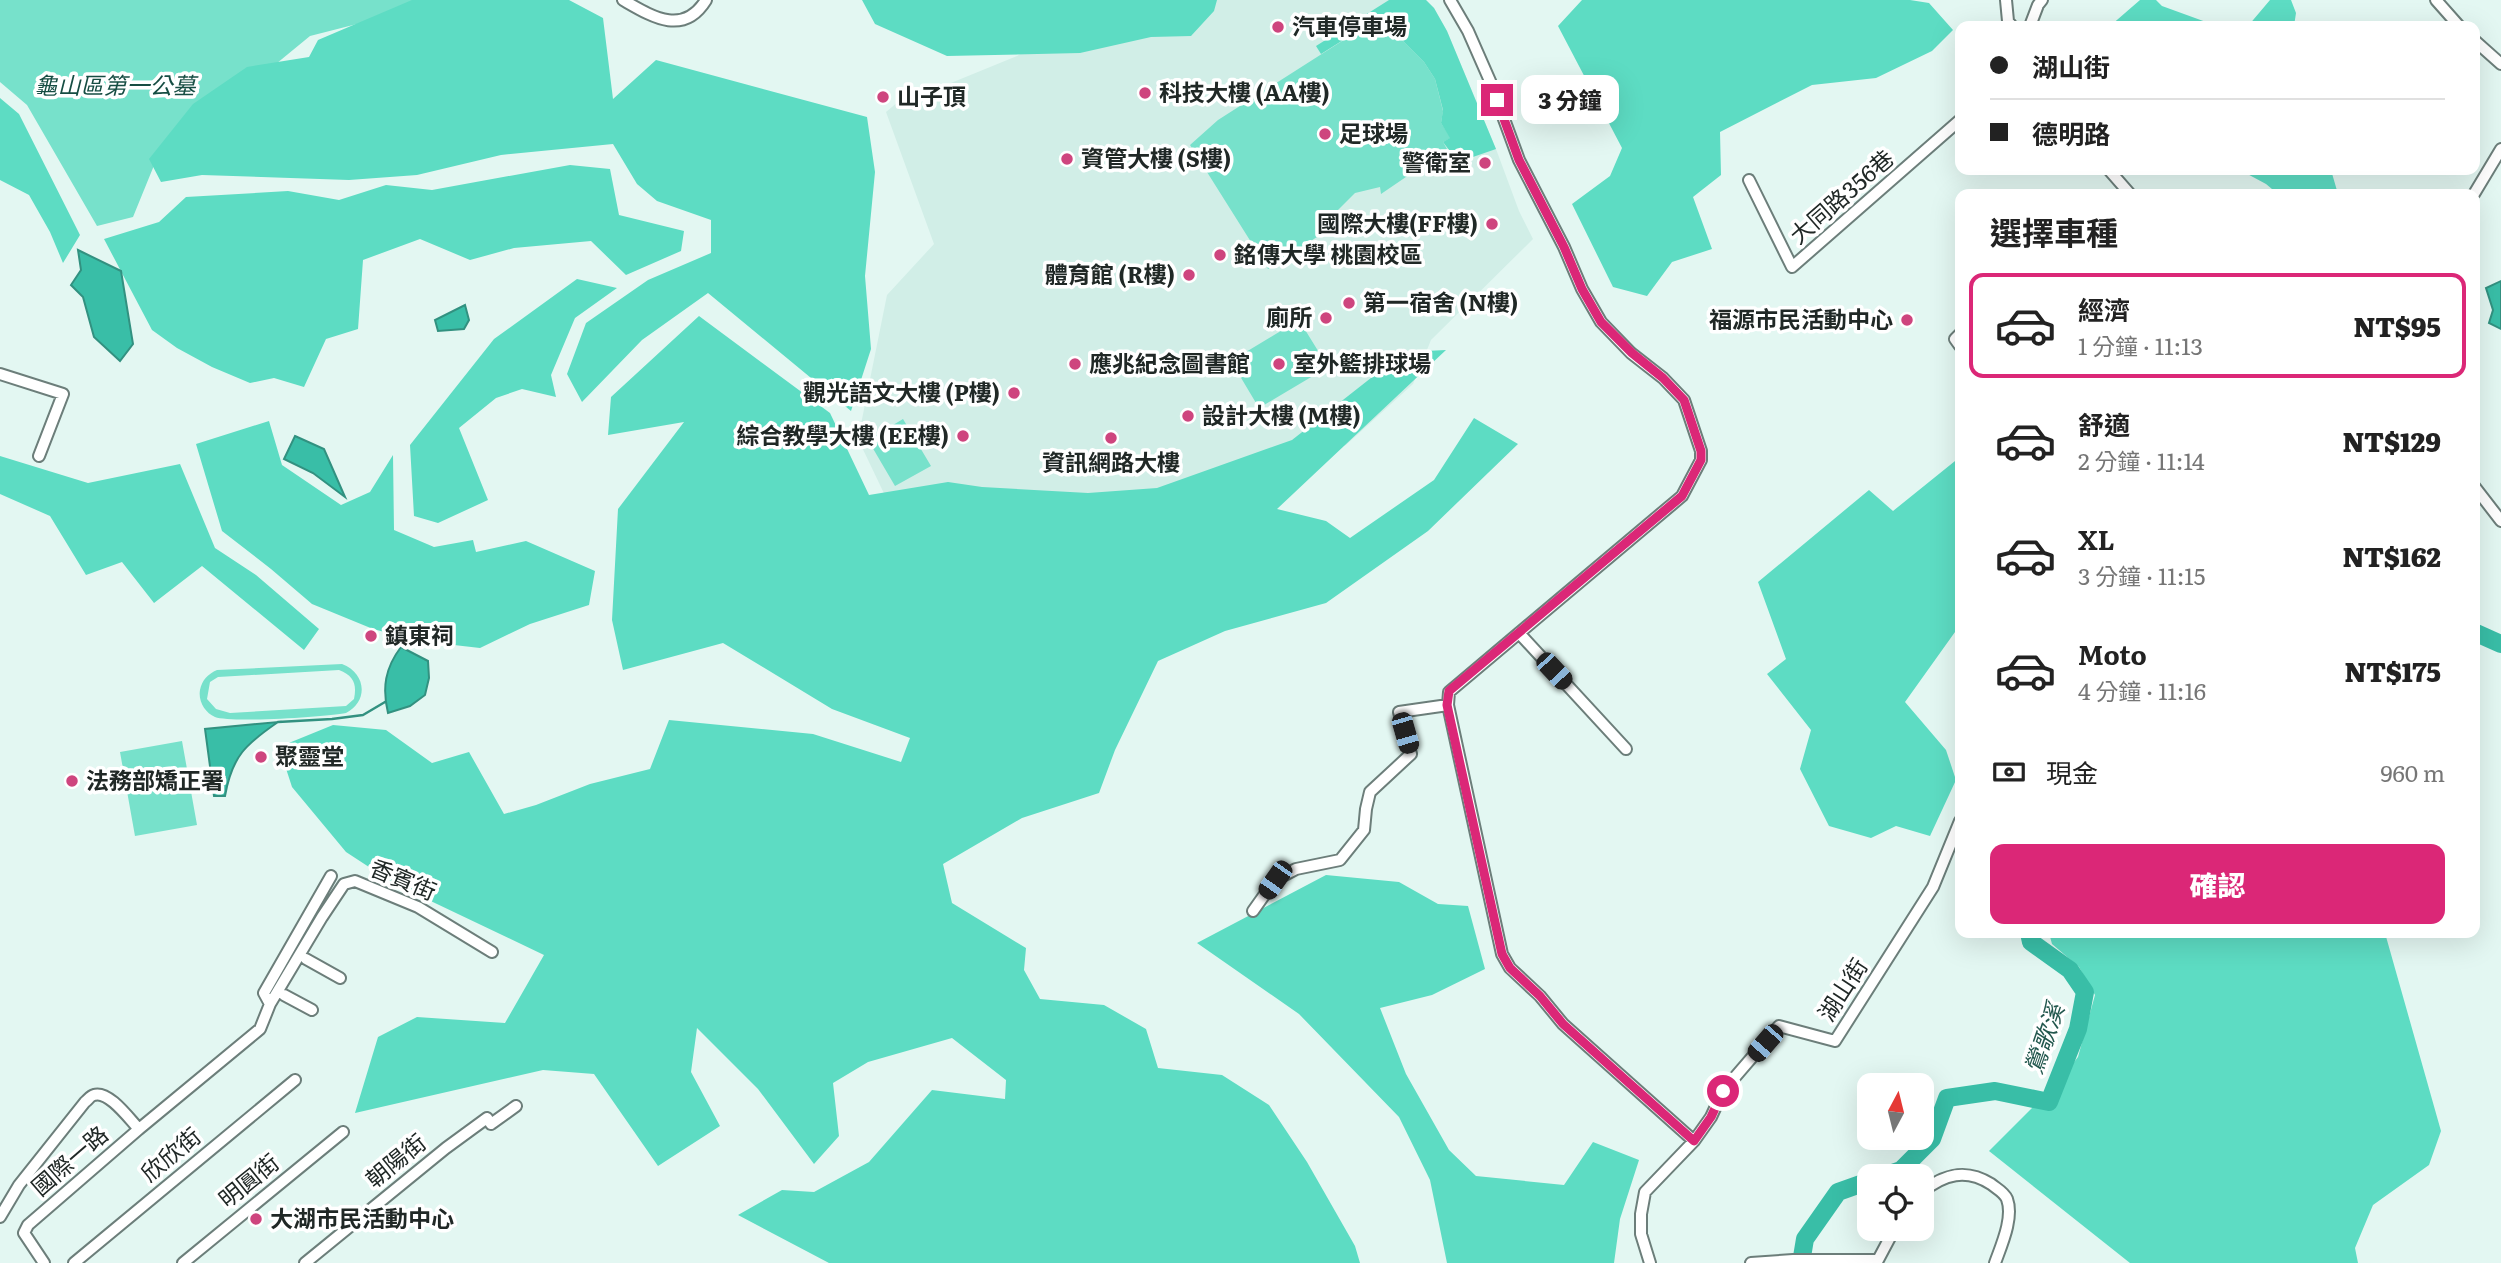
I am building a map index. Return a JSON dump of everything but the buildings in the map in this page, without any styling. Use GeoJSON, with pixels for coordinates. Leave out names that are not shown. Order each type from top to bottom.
{"type":"FeatureCollection","features":[{"type":"Feature","properties":{"kind":"street"},"geometry":{"type":"LineString","coordinates":[[623,0],[661,20],[678,22],[700,9],[706,0]]}},
{"type":"Feature","properties":{"kind":"street"},"geometry":{"type":"LineString","coordinates":[[1450,0],[1468,31],[1490,81],[1519,160],[1564,247],[1582,289],[1601,322],[1684,400],[1701,451],[1701,460],[1682,496],[1449,691],[1447,705],[1502,954],[1510,968],[1540,996],[1563,1024],[1694,1141],[1645,1192],[1641,1234],[1650,1263]]}},
{"type":"Feature","properties":{"kind":"street"},"geometry":{"type":"LineString","coordinates":[[2006,0],[2008,21]]}},
{"type":"Feature","properties":{"kind":"street"},"geometry":{"type":"LineString","coordinates":[[2032,21],[2042,0]]}},
{"type":"Feature","properties":{"kind":"street"},"geometry":{"type":"LineString","coordinates":[[2436,0],[2455,21]]}},
{"type":"Feature","properties":{"kind":"street"},"geometry":{"type":"LineString","coordinates":[[2480,45],[2501,64]]}},
{"type":"Feature","properties":{"kind":"street","name":"大同路356巷"},"geometry":{"type":"LineString","coordinates":[[1749,180],[1792,267],[1955,124]]}},
{"type":"Feature","properties":{"kind":"street"},"geometry":{"type":"LineString","coordinates":[[2477,189],[2501,149]]}},
{"type":"Feature","properties":{"kind":"street"},"geometry":{"type":"LineString","coordinates":[[2113,175],[2126,189]]}},
{"type":"Feature","properties":{"kind":"street"},"geometry":{"type":"LineString","coordinates":[[0,374],[63,394],[39,456]]}},
{"type":"Feature","properties":{"kind":"street"},"geometry":{"type":"LineString","coordinates":[[2480,494],[2501,521]]}},
{"type":"Feature","properties":{"kind":"street"},"geometry":{"type":"LineString","coordinates":[[1519,633],[1626,749]]}},
{"type":"Feature","properties":{"kind":"street"},"geometry":{"type":"LineString","coordinates":[[1253,911],[1275,880],[1296,869],[1340,860],[1364,830],[1370,792],[1411,754],[1399,712],[1447,705]]}},
{"type":"Feature","properties":{"kind":"street","name":"湖山街"},"geometry":{"type":"LineString","coordinates":[[1694,1141],[1711,1117],[1723,1091],[1779,1026],[1835,1041],[1933,887],[1955,833]]}},
{"type":"Feature","properties":{"kind":"street","name":"香賓街"},"geometry":{"type":"LineString","coordinates":[[270,1004],[264,993],[331,876]]}},
{"type":"Feature","properties":{"kind":"street","name":"香賓街"},"geometry":{"type":"LineString","coordinates":[[139,1129],[260,1029],[270,1004],[344,884],[355,881],[418,907],[492,952]]}},
{"type":"Feature","properties":{"kind":"street"},"geometry":{"type":"LineString","coordinates":[[306,958],[340,978]]}},
{"type":"Feature","properties":{"kind":"street"},"geometry":{"type":"LineString","coordinates":[[284,995],[312,1010]]}},
{"type":"Feature","properties":{"kind":"street","name":"欣欣街"},"geometry":{"type":"LineString","coordinates":[[74,1263],[295,1080]]}},
{"type":"Feature","properties":{"kind":"street","name":"國際一路"},"geometry":{"type":"LineString","coordinates":[[0,1217],[19,1185],[52,1142],[94,1095],[103,1095],[113,1101],[139,1129],[28,1225],[24,1233],[41,1262]]}},
{"type":"Feature","properties":{"kind":"street","name":"朝陽街"},"geometry":{"type":"LineString","coordinates":[[305,1263],[446,1148],[487,1118],[491,1124],[516,1106]]}},
{"type":"Feature","properties":{"kind":"street","name":"明圓街"},"geometry":{"type":"LineString","coordinates":[[183,1263],[343,1132]]}},
{"type":"Feature","properties":{"kind":"street"},"geometry":{"type":"LineString","coordinates":[[1934,1184],[1946,1177],[1962,1173],[1983,1179],[2001,1191],[2007,1200],[2009,1212],[1995,1263]]}},
{"type":"Feature","properties":{"kind":"street"},"geometry":{"type":"LineString","coordinates":[[1751,1263],[1878,1260],[1888,1241]]}},
{"type":"Feature","properties":{"kind":"shaded area"},"geometry":{"type":"Polygon","coordinates":[[[412,0],[569,0],[603,18],[613,99],[656,60],[867,117],[875,172],[865,276],[871,349],[851,411],[708,293],[642,340],[582,402],[567,374],[586,323],[648,280],[711,253],[711,220],[657,201],[637,184],[613,144],[501,155],[417,175],[349,180],[202,175],[161,182],[149,159],[193,104],[247,67],[309,57],[318,40],[412,0]]]}},
{"type":"Feature","properties":{"kind":"shaded area"},"geometry":{"type":"Polygon","coordinates":[[[862,0],[1217,0],[1214,11],[1191,36],[1151,37],[1080,53],[947,56],[875,24],[862,0]]]}},
{"type":"Feature","properties":{"kind":"shaded area","name":"銘傳大學 桃園校區"},"geometry":{"type":"Polygon","coordinates":[[[1107,0],[1426,0],[1434,8],[1447,31],[1519,211],[1533,239],[1431,340],[1413,384],[1346,445],[1160,531],[891,508],[858,439],[887,295],[934,244],[886,112],[905,96],[924,94],[1017,56],[1089,15],[1107,0]]]}},
{"type":"Feature","properties":{"kind":"shaded area"},"geometry":{"type":"Polygon","coordinates":[[[1389,0],[1426,0],[1434,8],[1447,31],[1496,149],[1470,158],[1455,158],[1443,142],[1450,138],[1441,123],[1443,110],[1435,79],[1424,62],[1396,34],[1386,13],[1321,54],[1316,46],[1389,0]]]}},
{"type":"Feature","properties":{"kind":"shaded area"},"geometry":{"type":"Polygon","coordinates":[[[1582,0],[1910,0],[1929,3],[1953,30],[1932,51],[1876,78],[1812,85],[1720,132],[1721,175],[1693,197],[1712,249],[1672,262],[1647,296],[1613,287],[1572,204],[1610,176],[1622,148],[1558,26],[1582,0]]]}},
{"type":"Feature","properties":{"kind":"shaded area"},"geometry":{"type":"Polygon","coordinates":[[[2140,0],[2156,0],[2162,6],[2203,21],[2116,21],[2140,0]]]}},
{"type":"Feature","properties":{"kind":"shaded area"},"geometry":{"type":"Polygon","coordinates":[[[2270,0],[2291,0],[2296,13],[2295,21],[2252,21],[2270,0]]]}},
{"type":"Feature","properties":{"kind":"shaded area"},"geometry":{"type":"Polygon","coordinates":[[[0,98],[19,114],[80,235],[63,263],[50,232],[29,195],[0,180],[0,98]]]}},
{"type":"Feature","properties":{"kind":"shaded area"},"geometry":{"type":"Polygon","coordinates":[[[570,165],[610,169],[619,215],[684,231],[681,251],[626,275],[591,241],[514,248],[470,260],[420,239],[363,260],[358,329],[326,339],[304,387],[274,378],[250,383],[212,367],[177,348],[152,330],[104,239],[159,222],[186,197],[288,191],[339,200],[386,185],[432,190],[570,165]]]}},
{"type":"Feature","properties":{"kind":"shaded area"},"geometry":{"type":"Polygon","coordinates":[[[2249,175],[2332,175],[2337,189],[2272,189],[2249,175]]]}},
{"type":"Feature","properties":{"kind":"shaded area"},"geometry":{"type":"Polygon","coordinates":[[[78,250],[121,271],[133,344],[120,361],[94,337],[83,297],[71,285],[81,270],[78,250]]]}},
{"type":"Feature","properties":{"kind":"shaded area"},"geometry":{"type":"Polygon","coordinates":[[[577,279],[617,288],[575,318],[551,375],[556,397],[522,389],[496,398],[459,428],[488,500],[438,523],[414,516],[410,445],[494,339],[577,279]]]}},
{"type":"Feature","properties":{"kind":"shaded area"},"geometry":{"type":"Polygon","coordinates":[[[2501,281],[2501,329],[2489,323],[2493,310],[2486,288],[2501,281]]]}},
{"type":"Feature","properties":{"kind":"shaded area"},"geometry":{"type":"Polygon","coordinates":[[[465,305],[469,320],[464,329],[438,331],[435,320],[465,305]]]}},
{"type":"Feature","properties":{"kind":"shaded area"},"geometry":{"type":"Polygon","coordinates":[[[699,316],[830,413],[869,495],[948,482],[982,487],[1088,493],[1157,488],[1292,440],[1404,352],[1446,350],[1277,509],[1326,521],[1350,538],[1434,480],[1474,418],[1518,444],[1428,531],[1326,603],[1225,631],[1158,661],[1115,750],[1099,793],[1022,818],[943,864],[952,903],[1026,948],[1024,970],[1040,999],[1104,1005],[1146,1029],[1158,1068],[1222,1075],[1269,1105],[1307,1162],[1355,1246],[1360,1263],[829,1263],[738,1215],[782,1190],[814,1192],[869,1162],[932,1090],[1005,1099],[1006,1080],[952,1038],[868,1062],[833,1083],[839,1136],[814,1164],[758,1089],[697,1028],[691,1072],[720,1126],[658,1166],[594,1074],[543,1070],[355,1113],[378,1037],[417,1017],[505,1023],[544,955],[395,884],[346,852],[292,787],[279,747],[333,725],[386,730],[432,763],[469,752],[504,814],[590,784],[650,769],[669,720],[813,734],[901,762],[910,738],[832,709],[723,643],[623,670],[612,620],[618,509],[684,422],[608,435],[611,397],[699,316]]]}},
{"type":"Feature","properties":{"kind":"shaded area"},"geometry":{"type":"Polygon","coordinates":[[[269,421],[282,465],[341,505],[370,492],[393,455],[394,530],[434,547],[473,540],[476,552],[526,541],[595,571],[589,605],[530,624],[480,648],[419,641],[373,629],[312,604],[222,531],[196,444],[269,421]]]}},
{"type":"Feature","properties":{"kind":"shaded area"},"geometry":{"type":"Polygon","coordinates":[[[295,436],[324,449],[345,497],[313,473],[284,459],[295,436]]]}},
{"type":"Feature","properties":{"kind":"shaded area"},"geometry":{"type":"Polygon","coordinates":[[[0,456],[88,483],[180,464],[215,548],[256,575],[319,629],[304,650],[202,566],[154,603],[122,562],[86,575],[50,516],[0,494],[0,456]]]}},
{"type":"Feature","properties":{"kind":"shaded area"},"geometry":{"type":"Polygon","coordinates":[[[1955,461],[1955,632],[1905,702],[1946,750],[1955,782],[1930,836],[1896,826],[1871,838],[1829,826],[1800,769],[1811,730],[1767,674],[1786,659],[1758,582],[1869,490],[1893,511],[1955,461]]]}},
{"type":"Feature","properties":{"kind":"shaded area"},"geometry":{"type":"Polygon","coordinates":[[[401,647],[428,661],[429,678],[425,695],[410,706],[388,713],[386,678],[401,647]]]}},
{"type":"Feature","properties":{"kind":"shaded area"},"geometry":{"type":"Polygon","coordinates":[[[278,722],[242,752],[232,771],[225,796],[214,796],[205,729],[278,722]]]}},
{"type":"Feature","properties":{"kind":"shaded area"},"geometry":{"type":"Polygon","coordinates":[[[1326,875],[1399,882],[1438,904],[1468,906],[1485,969],[1432,995],[1380,1008],[1406,1074],[1449,1150],[1476,1176],[1564,1185],[1593,1142],[1639,1160],[1620,1219],[1614,1263],[1447,1263],[1430,1180],[1399,1117],[1299,1014],[1197,943],[1326,875]]]}},
{"type":"Feature","properties":{"kind":"shaded area"},"geometry":{"type":"Polygon","coordinates":[[[2050,938],[2386,938],[2441,1131],[2429,1165],[2373,1205],[2355,1248],[2358,1263],[2130,1263],[1989,1151],[2059,1081],[2078,1057],[2095,995],[2079,967],[2052,944],[2050,938]]]}},
{"type":"Feature","properties":{"kind":"green space","name":"龜山區第一公墓"},"geometry":{"type":"Polygon","coordinates":[[[0,0],[451,0],[310,36],[155,163],[133,217],[97,226],[27,105],[0,82],[0,0]]]}},
{"type":"Feature","properties":{"kind":"green space"},"geometry":{"type":"Polygon","coordinates":[[[1386,13],[1396,34],[1424,62],[1435,79],[1443,111],[1441,123],[1451,138],[1443,142],[1447,149],[1381,194],[1380,187],[1355,193],[1335,213],[1343,220],[1268,269],[1190,145],[1218,120],[1386,13]]]}},
{"type":"Feature","properties":{"kind":"green space","name":"室外籃排球場"},"geometry":{"type":"Polygon","coordinates":[[[1299,320],[1328,367],[1259,408],[1231,361],[1299,320]]]}},
{"type":"Feature","properties":{"kind":"green space"},"geometry":{"type":"Polygon","coordinates":[[[903,419],[931,466],[895,486],[868,440],[903,419]]]}},
{"type":"Feature","properties":{"kind":"green space"},"geometry":{"type":"Polygon","coordinates":[[[342,664],[350,668],[360,680],[361,695],[353,708],[346,713],[279,719],[224,719],[208,713],[200,698],[204,680],[217,670],[342,664]],[[339,670],[218,677],[210,682],[207,699],[216,709],[230,713],[346,706],[354,699],[355,689],[353,681],[339,670]]]}},
{"type":"Feature","properties":{"kind":"green space"},"geometry":{"type":"Polygon","coordinates":[[[182,741],[197,825],[135,836],[120,752],[182,741]]]}},
{"type":"Feature","properties":{"kind":"waterway","name":"鶯歌溪"},"geometry":{"type":"LineString","coordinates":[[2480,635],[2501,644]]}},
{"type":"Feature","properties":{"kind":"waterway"},"geometry":{"type":"LineString","coordinates":[[278,722],[363,715],[385,702]]}},
{"type":"Feature","properties":{"kind":"waterway","name":"鶯歌溪"},"geometry":{"type":"LineString","coordinates":[[1907,1164],[1932,1139],[1947,1098],[1995,1091],[2049,1102],[2078,1029],[2085,992],[2070,970],[2031,942],[2030,938]]}},
{"type":"Feature","properties":{"kind":"waterway","name":"鶯歌溪"},"geometry":{"type":"LineString","coordinates":[[1801,1263],[1805,1239],[1838,1192],[1857,1185]]}},
{"type":"Feature","properties":{"kind":"place","name":"汽車停車場"},"geometry":{"type":"Point","coordinates":[1278,27]}},
{"type":"Feature","properties":{"kind":"place","name":"科技大樓 (AA樓)"},"geometry":{"type":"Point","coordinates":[1145,93]}},
{"type":"Feature","properties":{"kind":"place","name":"山子頂"},"geometry":{"type":"Point","coordinates":[883,97]}},
{"type":"Feature","properties":{"kind":"place","name":"足球場"},"geometry":{"type":"Point","coordinates":[1325,134]}},
{"type":"Feature","properties":{"kind":"place","name":"資管大樓 (S樓)"},"geometry":{"type":"Point","coordinates":[1067,159]}},
{"type":"Feature","properties":{"kind":"place","name":"警衛室"},"geometry":{"type":"Point","coordinates":[1485,163]}},
{"type":"Feature","properties":{"kind":"place","name":"國際大樓(FF樓)"},"geometry":{"type":"Point","coordinates":[1492,224]}},
{"type":"Feature","properties":{"kind":"place","name":"銘傳大學 桃園校區"},"geometry":{"type":"Point","coordinates":[1220,255]}},
{"type":"Feature","properties":{"kind":"place","name":"體育館 (R樓)"},"geometry":{"type":"Point","coordinates":[1189,275]}},
{"type":"Feature","properties":{"kind":"place","name":"第一宿舍 (N樓)"},"geometry":{"type":"Point","coordinates":[1349,303]}},
{"type":"Feature","properties":{"kind":"place","name":"廁所"},"geometry":{"type":"Point","coordinates":[1326,318]}},
{"type":"Feature","properties":{"kind":"place","name":"福源市民活動中心"},"geometry":{"type":"Point","coordinates":[1907,320]}},
{"type":"Feature","properties":{"kind":"place","name":"應兆紀念圖書館"},"geometry":{"type":"Point","coordinates":[1075,364]}},
{"type":"Feature","properties":{"kind":"place","name":"室外籃排球場"},"geometry":{"type":"Point","coordinates":[1279,364]}},
{"type":"Feature","properties":{"kind":"place","name":"觀光語文大樓 (P樓)"},"geometry":{"type":"Point","coordinates":[1014,393]}},
{"type":"Feature","properties":{"kind":"place","name":"設計大樓 (M樓)"},"geometry":{"type":"Point","coordinates":[1188,416]}},
{"type":"Feature","properties":{"kind":"place","name":"綜合教學大樓 (EE樓)"},"geometry":{"type":"Point","coordinates":[963,436]}},
{"type":"Feature","properties":{"kind":"place","name":"資訊網路大樓"},"geometry":{"type":"Point","coordinates":[1111,438]}},
{"type":"Feature","properties":{"kind":"place","name":"鎮東祠"},"geometry":{"type":"Point","coordinates":[371,636]}},
{"type":"Feature","properties":{"kind":"place","name":"聚靈堂"},"geometry":{"type":"Point","coordinates":[261,757]}},
{"type":"Feature","properties":{"kind":"place","name":"法務部矯正署"},"geometry":{"type":"Point","coordinates":[72,781]}},
{"type":"Feature","properties":{"kind":"place","name":"大湖市民活動中心"},"geometry":{"type":"Point","coordinates":[256,1219]}},
{"type":"Feature","properties":{"kind":"route"},"geometry":{"type":"LineString","coordinates":[[1497,100],[1519,160],[1601,322],[1684,400],[1701,451],[1701,460],[1682,496],[1449,691],[1447,705],[1502,954],[1510,968],[1540,996],[1563,1024],[1694,1141],[1711,1117],[1723,1091]]}}]}
